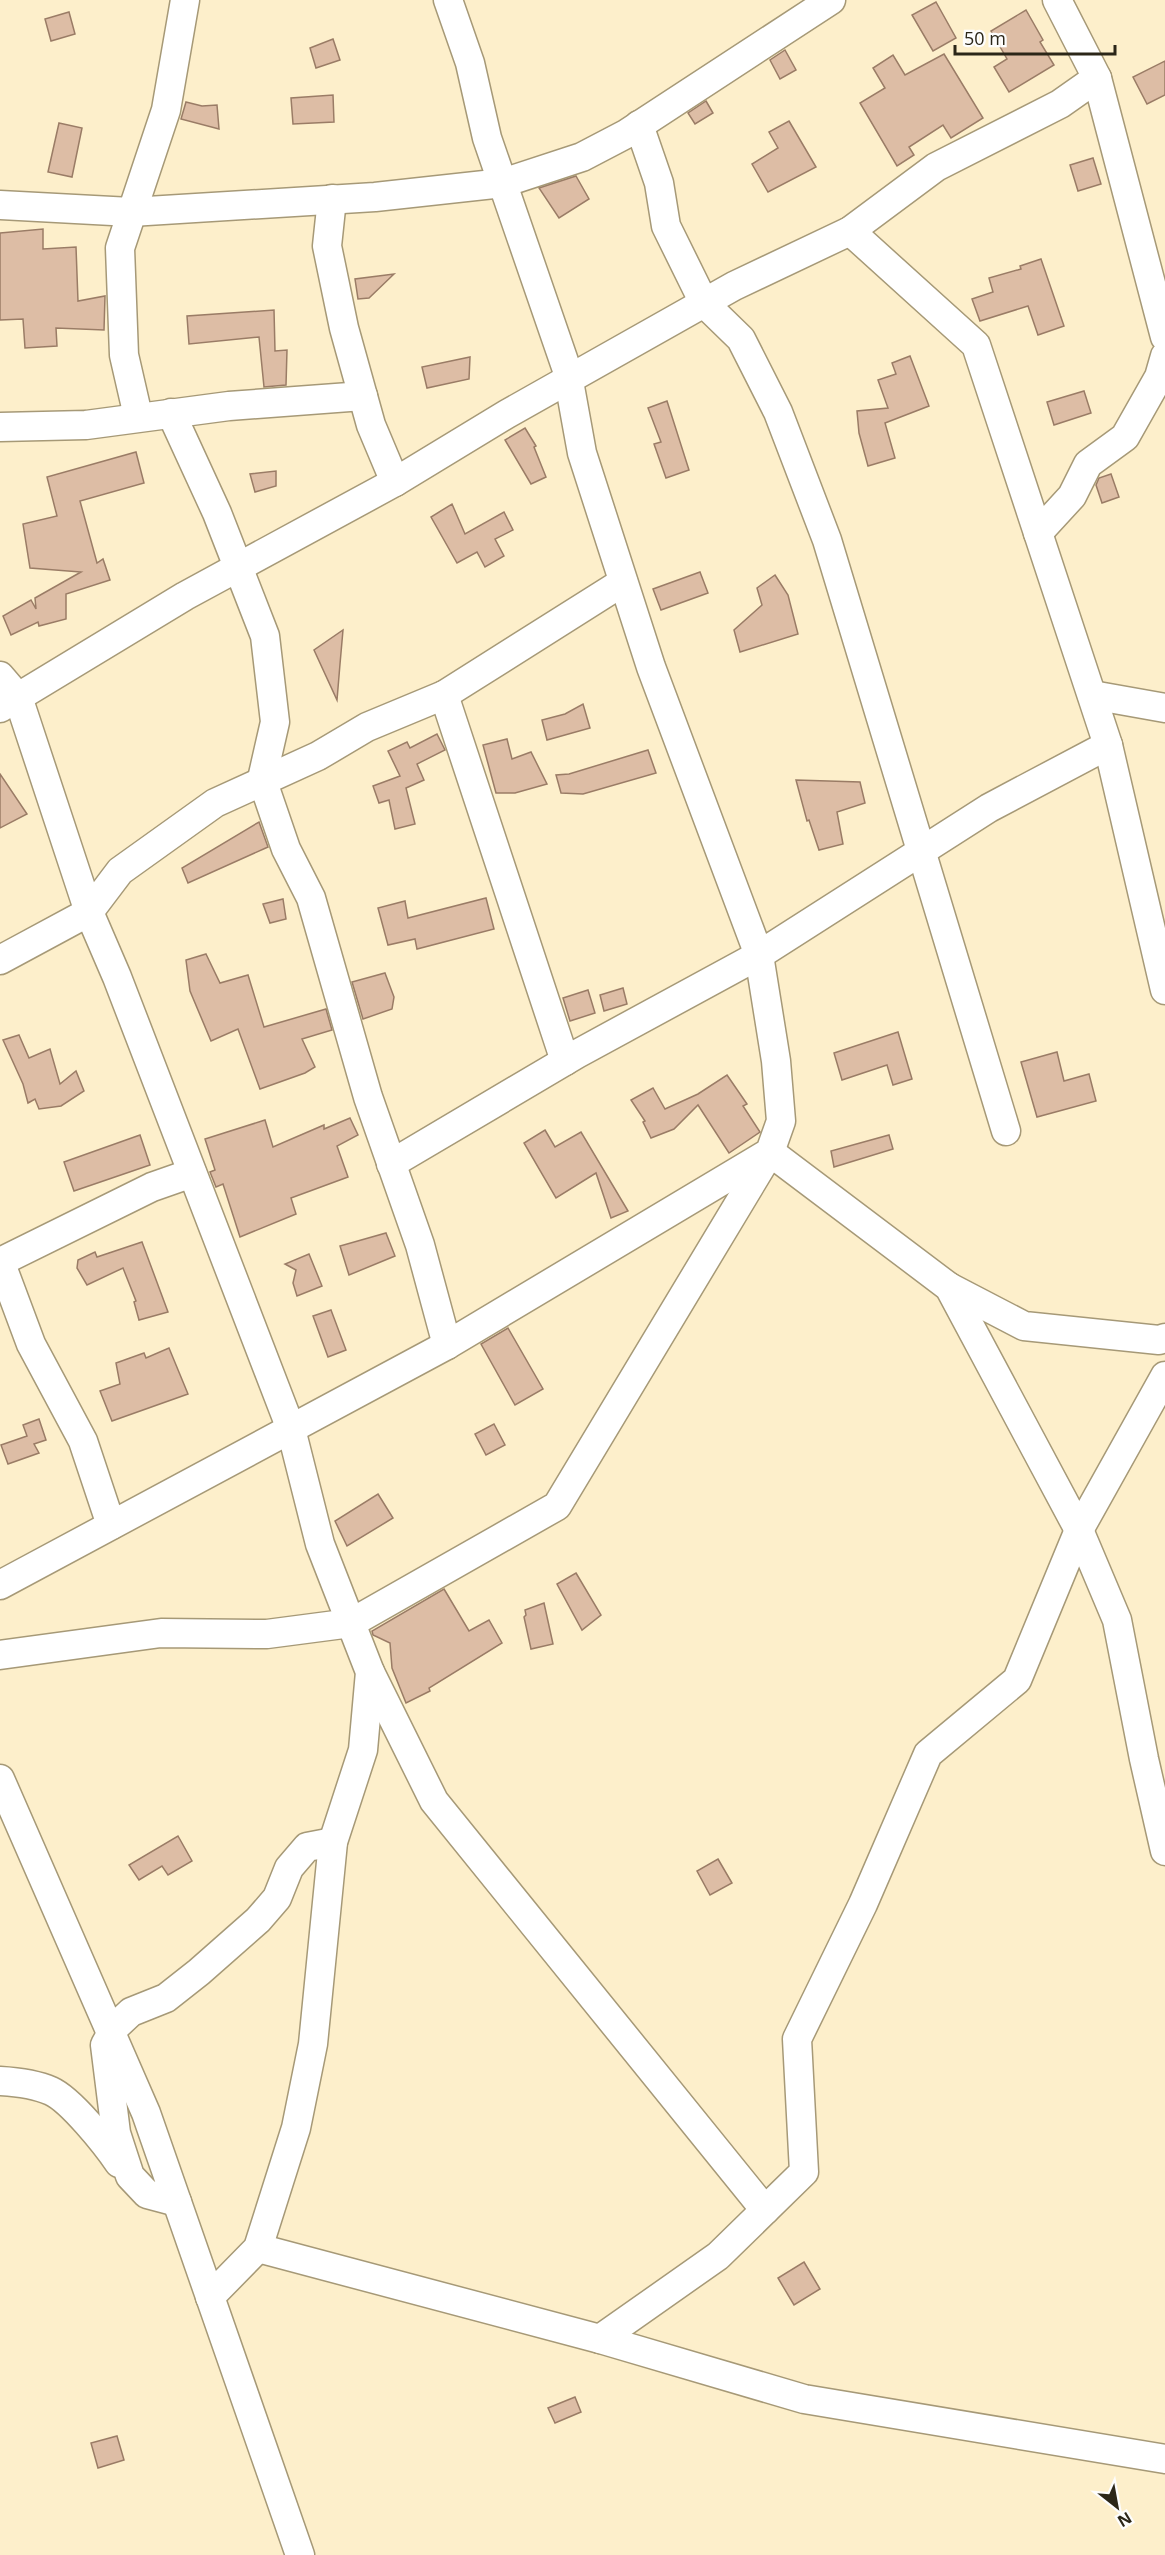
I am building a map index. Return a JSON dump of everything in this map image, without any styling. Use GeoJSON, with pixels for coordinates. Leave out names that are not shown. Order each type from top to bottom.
{"type":"FeatureCollection","features":[{"type":"Feature","properties":{"kind":"street"},"geometry":{"type":"LineString","coordinates":[[138,416],[124,355],[120,248],[166,110],[185,0]]}},
{"type":"Feature","properties":{"kind":"street"},"geometry":{"type":"LineString","coordinates":[[0,1655],[161,1634],[267,1634],[351,1623],[557,1506],[770,1152],[781,1122],[776,1061],[759,955],[651,667],[623,582],[582,453],[570,380],[487,138],[470,63],[448,0]]}},
{"type":"Feature","properties":{"kind":"street"},"geometry":{"type":"LineString","coordinates":[[1057,0],[1096,78],[1165,337]]}},
{"type":"Feature","properties":{"kind":"street"},"geometry":{"type":"LineString","coordinates":[[0,206],[131,212],[375,197],[503,183],[582,157],[639,125],[825,2]]}},
{"type":"Feature","properties":{"kind":"street"},"geometry":{"type":"LineString","coordinates":[[765,2210],[434,1801],[370,1672],[320,1544],[291,1429],[6,693],[395,482],[734,286],[850,231],[936,167],[1060,104],[1096,78]]}},
{"type":"Feature","properties":{"kind":"street"},"geometry":{"type":"LineString","coordinates":[[639,125],[659,183],[666,226],[704,303],[741,339],[778,412],[828,540],[1006,1131]]}},
{"type":"Feature","properties":{"kind":"street"},"geometry":{"type":"LineString","coordinates":[[332,199],[327,246],[344,328],[371,425],[395,482]]}},
{"type":"Feature","properties":{"kind":"street"},"geometry":{"type":"LineString","coordinates":[[850,231],[976,345],[1108,745],[1165,990]]}},
{"type":"Feature","properties":{"kind":"street"},"geometry":{"type":"LineString","coordinates":[[1038,533],[1072,496],[1088,464],[1125,437],[1159,377],[1165,356]]}},
{"type":"Feature","properties":{"kind":"street"},"geometry":{"type":"LineString","coordinates":[[0,427],[86,425],[138,416],[229,406],[363,396]]}},
{"type":"Feature","properties":{"kind":"street"},"geometry":{"type":"LineString","coordinates":[[171,413],[238,567],[265,636],[275,722],[262,779],[286,849],[311,898],[368,1097],[420,1245],[447,1345]]}},
{"type":"Feature","properties":{"kind":"street"},"geometry":{"type":"LineString","coordinates":[[0,960],[89,912],[120,871],[215,803],[262,779],[318,756],[367,728],[444,695],[623,582]]}},
{"type":"Feature","properties":{"kind":"street"},"geometry":{"type":"LineString","coordinates":[[444,695],[565,1061]]}},
{"type":"Feature","properties":{"kind":"street"},"geometry":{"type":"LineString","coordinates":[[1092,695],[1165,708]]}},
{"type":"Feature","properties":{"kind":"street"},"geometry":{"type":"LineString","coordinates":[[392,1164],[565,1061],[759,955],[989,808],[1108,745]]}},
{"type":"Feature","properties":{"kind":"street"},"geometry":{"type":"LineString","coordinates":[[770,1152],[949,1287],[1024,1326],[1159,1340],[1165,1338]]}},
{"type":"Feature","properties":{"kind":"street"},"geometry":{"type":"LineString","coordinates":[[0,1585],[447,1345],[770,1152]]}},
{"type":"Feature","properties":{"kind":"street"},"geometry":{"type":"LineString","coordinates":[[111,1525],[83,1441],[31,1344],[8,1307],[0,1261],[152,1187],[192,1173]]}},
{"type":"Feature","properties":{"kind":"street"},"geometry":{"type":"LineString","coordinates":[[949,1287],[1079,1530],[1117,1620],[1154,1754],[1165,1851]]}},
{"type":"Feature","properties":{"kind":"street"},"geometry":{"type":"LineString","coordinates":[[600,2339],[718,2256],[804,2172],[797,2039],[863,1904],[928,1754],[1017,1680],[1079,1530],[1165,1376]]}},
{"type":"Feature","properties":{"kind":"street"},"geometry":{"type":"LineString","coordinates":[[210,2297],[258,2248],[296,2128],[313,2044],[333,1842],[363,1750],[370,1672]]}},
{"type":"Feature","properties":{"kind":"street"},"geometry":{"type":"LineString","coordinates":[[0,1779],[146,2113],[300,2555]]}},
{"type":"Feature","properties":{"kind":"street"},"geometry":{"type":"LineString","coordinates":[[130,2176],[116,2133],[110,2099],[105,2044],[111,2033],[131,2012],[166,1998],[258,1920],[277,1898],[289,1868],[307,1847],[333,1842]]}},
{"type":"Feature","properties":{"kind":"street"},"geometry":{"type":"LineString","coordinates":[[0,2081],[22,2082],[53,2091],[95,2131],[147,2194],[177,2202]]}},
{"type":"Feature","properties":{"kind":"street"},"geometry":{"type":"LineString","coordinates":[[258,2248],[600,2339],[804,2399],[1165,2459]]}},
{"type":"Feature","properties":{"kind":"building"},"geometry":{"type":"Polygon","coordinates":[[[936,2],[956,38],[933,51],[912,15],[936,2]]]}},
{"type":"Feature","properties":{"kind":"building"},"geometry":{"type":"Polygon","coordinates":[[[1026,10],[1043,40],[1040,42],[1054,65],[1009,92],[994,67],[1007,59],[991,31],[1026,10]]]}},
{"type":"Feature","properties":{"kind":"building"},"geometry":{"type":"Polygon","coordinates":[[[69,12],[75,34],[51,41],[45,19],[69,12]]]}},
{"type":"Feature","properties":{"kind":"building"},"geometry":{"type":"Polygon","coordinates":[[[333,39],[340,60],[316,68],[310,48],[333,39]]]}},
{"type":"Feature","properties":{"kind":"building"},"geometry":{"type":"Polygon","coordinates":[[[785,50],[796,70],[780,79],[770,60],[785,50]]]}},
{"type":"Feature","properties":{"kind":"building"},"geometry":{"type":"Polygon","coordinates":[[[944,54],[983,118],[951,138],[943,125],[909,147],[914,155],[897,166],[860,103],[885,88],[873,68],[893,55],[905,75],[944,54]]]}},
{"type":"Feature","properties":{"kind":"building"},"geometry":{"type":"Polygon","coordinates":[[[1165,61],[1165,95],[1147,104],[1133,77],[1165,61]]]}},
{"type":"Feature","properties":{"kind":"building"},"geometry":{"type":"Polygon","coordinates":[[[333,95],[334,122],[293,124],[291,98],[333,95]]]}},
{"type":"Feature","properties":{"kind":"building"},"geometry":{"type":"Polygon","coordinates":[[[706,101],[713,113],[695,124],[688,113],[706,101]]]}},
{"type":"Feature","properties":{"kind":"building"},"geometry":{"type":"Polygon","coordinates":[[[186,102],[202,106],[217,105],[219,129],[181,119],[186,102]]]}},
{"type":"Feature","properties":{"kind":"building"},"geometry":{"type":"Polygon","coordinates":[[[789,121],[816,167],[768,192],[752,164],[778,148],[769,132],[789,121]]]}},
{"type":"Feature","properties":{"kind":"building"},"geometry":{"type":"Polygon","coordinates":[[[59,123],[82,128],[72,177],[48,172],[59,123]]]}},
{"type":"Feature","properties":{"kind":"building"},"geometry":{"type":"Polygon","coordinates":[[[1093,158],[1101,184],[1078,191],[1070,165],[1093,158]]]}},
{"type":"Feature","properties":{"kind":"building"},"geometry":{"type":"Polygon","coordinates":[[[576,176],[589,199],[559,218],[539,188],[576,176]]]}},
{"type":"Feature","properties":{"kind":"building"},"geometry":{"type":"Polygon","coordinates":[[[43,229],[43,249],[76,247],[78,301],[105,296],[104,330],[56,328],[57,346],[25,348],[23,319],[0,320],[0,233],[43,229]]]}},
{"type":"Feature","properties":{"kind":"building"},"geometry":{"type":"Polygon","coordinates":[[[1041,259],[1064,326],[1038,335],[1028,306],[980,321],[972,299],[993,292],[989,278],[1021,269],[1020,266],[1041,259]]]}},
{"type":"Feature","properties":{"kind":"building"},"geometry":{"type":"Polygon","coordinates":[[[394,274],[369,298],[358,299],[355,279],[394,274]]]}},
{"type":"Feature","properties":{"kind":"building"},"geometry":{"type":"Polygon","coordinates":[[[274,310],[275,351],[287,350],[286,385],[264,387],[259,337],[189,344],[187,316],[274,310]]]}},
{"type":"Feature","properties":{"kind":"building"},"geometry":{"type":"Polygon","coordinates":[[[910,356],[929,406],[885,423],[895,458],[868,466],[859,433],[857,411],[888,408],[878,380],[896,374],[892,363],[910,356]]]}},
{"type":"Feature","properties":{"kind":"building"},"geometry":{"type":"Polygon","coordinates":[[[470,357],[469,379],[427,388],[422,367],[470,357]]]}},
{"type":"Feature","properties":{"kind":"building"},"geometry":{"type":"Polygon","coordinates":[[[1084,391],[1091,413],[1054,425],[1047,402],[1084,391]]]}},
{"type":"Feature","properties":{"kind":"building"},"geometry":{"type":"Polygon","coordinates":[[[667,401],[689,470],[666,478],[654,444],[661,442],[648,408],[667,401]]]}},
{"type":"Feature","properties":{"kind":"building"},"geometry":{"type":"Polygon","coordinates":[[[525,428],[536,446],[534,447],[546,477],[531,484],[505,440],[525,428]]]}},
{"type":"Feature","properties":{"kind":"building"},"geometry":{"type":"Polygon","coordinates":[[[136,452],[144,483],[80,501],[97,563],[103,559],[110,580],[66,594],[66,619],[39,626],[38,622],[11,635],[3,616],[31,600],[36,609],[35,598],[81,572],[30,568],[23,524],[57,516],[47,477],[136,452]]]}},
{"type":"Feature","properties":{"kind":"building"},"geometry":{"type":"Polygon","coordinates":[[[276,471],[276,486],[255,492],[250,474],[276,471]]]}},
{"type":"Feature","properties":{"kind":"building"},"geometry":{"type":"Polygon","coordinates":[[[1111,474],[1119,497],[1102,503],[1096,485],[1099,478],[1111,474]]]}},
{"type":"Feature","properties":{"kind":"building"},"geometry":{"type":"Polygon","coordinates":[[[452,504],[465,534],[504,512],[513,530],[495,539],[504,556],[485,567],[477,552],[457,563],[431,517],[452,504]]]}},
{"type":"Feature","properties":{"kind":"building"},"geometry":{"type":"Polygon","coordinates":[[[700,572],[708,593],[661,610],[653,589],[700,572]]]}},
{"type":"Feature","properties":{"kind":"building"},"geometry":{"type":"Polygon","coordinates":[[[775,575],[788,595],[798,634],[740,652],[734,630],[762,605],[757,588],[775,575]]]}},
{"type":"Feature","properties":{"kind":"building"},"geometry":{"type":"Polygon","coordinates":[[[343,630],[340,664],[337,700],[314,650],[343,630]]]}},
{"type":"Feature","properties":{"kind":"building"},"geometry":{"type":"Polygon","coordinates":[[[583,704],[590,728],[547,740],[542,720],[565,714],[583,704]]]}},
{"type":"Feature","properties":{"kind":"building"},"geometry":{"type":"Polygon","coordinates":[[[437,734],[445,750],[417,764],[424,780],[406,788],[415,824],[395,829],[389,800],[379,803],[373,786],[400,776],[388,751],[407,742],[410,748],[437,734]]]}},
{"type":"Feature","properties":{"kind":"building"},"geometry":{"type":"Polygon","coordinates":[[[507,739],[512,759],[531,752],[547,784],[515,793],[496,793],[483,745],[507,739]]]}},
{"type":"Feature","properties":{"kind":"building"},"geometry":{"type":"Polygon","coordinates":[[[648,750],[656,773],[583,794],[561,793],[556,775],[569,774],[648,750]]]}},
{"type":"Feature","properties":{"kind":"building"},"geometry":{"type":"Polygon","coordinates":[[[0,774],[27,814],[0,828],[0,774]]]}},
{"type":"Feature","properties":{"kind":"building"},"geometry":{"type":"Polygon","coordinates":[[[796,780],[860,782],[865,803],[837,812],[843,844],[819,850],[809,820],[807,821],[796,780]]]}},
{"type":"Feature","properties":{"kind":"building"},"geometry":{"type":"Polygon","coordinates":[[[259,822],[268,847],[188,883],[182,868],[259,822]]]}},
{"type":"Feature","properties":{"kind":"building"},"geometry":{"type":"Polygon","coordinates":[[[486,898],[494,929],[417,949],[415,939],[388,945],[378,908],[405,901],[408,918],[486,898]]]}},
{"type":"Feature","properties":{"kind":"building"},"geometry":{"type":"Polygon","coordinates":[[[283,899],[286,919],[270,923],[263,904],[283,899]]]}},
{"type":"Feature","properties":{"kind":"building"},"geometry":{"type":"Polygon","coordinates":[[[206,954],[220,983],[248,975],[264,1027],[326,1009],[332,1030],[302,1039],[315,1067],[305,1073],[260,1089],[238,1029],[211,1041],[190,991],[186,960],[206,954]]]}},
{"type":"Feature","properties":{"kind":"building"},"geometry":{"type":"Polygon","coordinates":[[[385,973],[394,997],[392,1009],[363,1019],[352,982],[385,973]]]}},
{"type":"Feature","properties":{"kind":"building"},"geometry":{"type":"Polygon","coordinates":[[[623,988],[627,1004],[604,1011],[600,995],[623,988]]]}},
{"type":"Feature","properties":{"kind":"building"},"geometry":{"type":"Polygon","coordinates":[[[588,990],[595,1013],[570,1021],[563,998],[588,990]]]}},
{"type":"Feature","properties":{"kind":"building"},"geometry":{"type":"Polygon","coordinates":[[[898,1032],[912,1079],[893,1085],[887,1065],[842,1080],[834,1053],[898,1032]]]}},
{"type":"Feature","properties":{"kind":"building"},"geometry":{"type":"Polygon","coordinates":[[[19,1035],[29,1058],[50,1049],[60,1084],[76,1071],[84,1091],[61,1106],[39,1109],[35,1099],[28,1103],[23,1084],[3,1040],[19,1035]]]}},
{"type":"Feature","properties":{"kind":"building"},"geometry":{"type":"Polygon","coordinates":[[[1057,1052],[1064,1081],[1089,1074],[1096,1101],[1037,1117],[1021,1062],[1057,1052]]]}},
{"type":"Feature","properties":{"kind":"building"},"geometry":{"type":"Polygon","coordinates":[[[727,1075],[747,1104],[743,1106],[760,1132],[729,1153],[698,1105],[674,1129],[651,1138],[643,1122],[645,1121],[631,1100],[653,1088],[665,1109],[698,1094],[727,1075]]]}},
{"type":"Feature","properties":{"kind":"building"},"geometry":{"type":"Polygon","coordinates":[[[350,1118],[358,1135],[337,1146],[348,1177],[291,1198],[296,1214],[240,1237],[223,1184],[216,1187],[210,1172],[215,1170],[205,1139],[265,1120],[273,1147],[324,1125],[324,1129],[350,1118]]]}},
{"type":"Feature","properties":{"kind":"building"},"geometry":{"type":"Polygon","coordinates":[[[545,1130],[555,1147],[581,1132],[628,1211],[611,1218],[596,1173],[556,1198],[524,1143],[545,1130]]]}},
{"type":"Feature","properties":{"kind":"building"},"geometry":{"type":"Polygon","coordinates":[[[140,1135],[150,1165],[74,1191],[64,1162],[140,1135]]]}},
{"type":"Feature","properties":{"kind":"building"},"geometry":{"type":"Polygon","coordinates":[[[889,1135],[893,1149],[834,1167],[831,1151],[889,1135]]]}},
{"type":"Feature","properties":{"kind":"building"},"geometry":{"type":"Polygon","coordinates":[[[386,1233],[395,1256],[349,1275],[340,1246],[386,1233]]]}},
{"type":"Feature","properties":{"kind":"building"},"geometry":{"type":"Polygon","coordinates":[[[142,1242],[168,1312],[139,1320],[134,1302],[136,1301],[123,1268],[87,1285],[77,1268],[78,1260],[95,1252],[97,1257],[142,1242]]]}},
{"type":"Feature","properties":{"kind":"building"},"geometry":{"type":"Polygon","coordinates":[[[309,1254],[322,1286],[297,1296],[293,1283],[296,1270],[285,1264],[309,1254]]]}},
{"type":"Feature","properties":{"kind":"building"},"geometry":{"type":"Polygon","coordinates":[[[331,1310],[346,1350],[328,1357],[313,1316],[331,1310]]]}},
{"type":"Feature","properties":{"kind":"building"},"geometry":{"type":"Polygon","coordinates":[[[508,1328],[543,1389],[515,1405],[481,1344],[508,1328]]]}},
{"type":"Feature","properties":{"kind":"building"},"geometry":{"type":"Polygon","coordinates":[[[169,1348],[188,1394],[112,1421],[100,1391],[120,1384],[116,1363],[144,1353],[146,1358],[169,1348]]]}},
{"type":"Feature","properties":{"kind":"building"},"geometry":{"type":"Polygon","coordinates":[[[39,1419],[46,1440],[34,1444],[39,1453],[8,1464],[1,1445],[27,1436],[23,1425],[39,1419]]]}},
{"type":"Feature","properties":{"kind":"building"},"geometry":{"type":"Polygon","coordinates":[[[494,1424],[505,1445],[486,1455],[475,1434],[494,1424]]]}},
{"type":"Feature","properties":{"kind":"building"},"geometry":{"type":"Polygon","coordinates":[[[378,1494],[393,1518],[347,1546],[335,1521],[378,1494]]]}},
{"type":"Feature","properties":{"kind":"building"},"geometry":{"type":"Polygon","coordinates":[[[576,1573],[601,1615],[582,1630],[557,1584],[576,1573]]]}},
{"type":"Feature","properties":{"kind":"building"},"geometry":{"type":"Polygon","coordinates":[[[444,1589],[469,1631],[489,1620],[502,1643],[429,1688],[430,1691],[406,1703],[392,1668],[390,1643],[373,1635],[372,1631],[444,1589]]]}},
{"type":"Feature","properties":{"kind":"building"},"geometry":{"type":"Polygon","coordinates":[[[544,1603],[553,1644],[531,1649],[524,1617],[525,1610],[544,1603]]]}},
{"type":"Feature","properties":{"kind":"building"},"geometry":{"type":"Polygon","coordinates":[[[178,1836],[192,1861],[168,1875],[162,1866],[139,1880],[129,1865],[178,1836]]]}},
{"type":"Feature","properties":{"kind":"building"},"geometry":{"type":"Polygon","coordinates":[[[718,1859],[732,1883],[710,1895],[697,1871],[718,1859]]]}},
{"type":"Feature","properties":{"kind":"building"},"geometry":{"type":"Polygon","coordinates":[[[804,2262],[820,2289],[794,2305],[778,2278],[804,2262]]]}},
{"type":"Feature","properties":{"kind":"building"},"geometry":{"type":"Polygon","coordinates":[[[575,2397],[581,2412],[555,2423],[548,2408],[575,2397]]]}},
{"type":"Feature","properties":{"kind":"building"},"geometry":{"type":"Polygon","coordinates":[[[117,2436],[124,2460],[98,2468],[91,2443],[117,2436]]]}}]}
